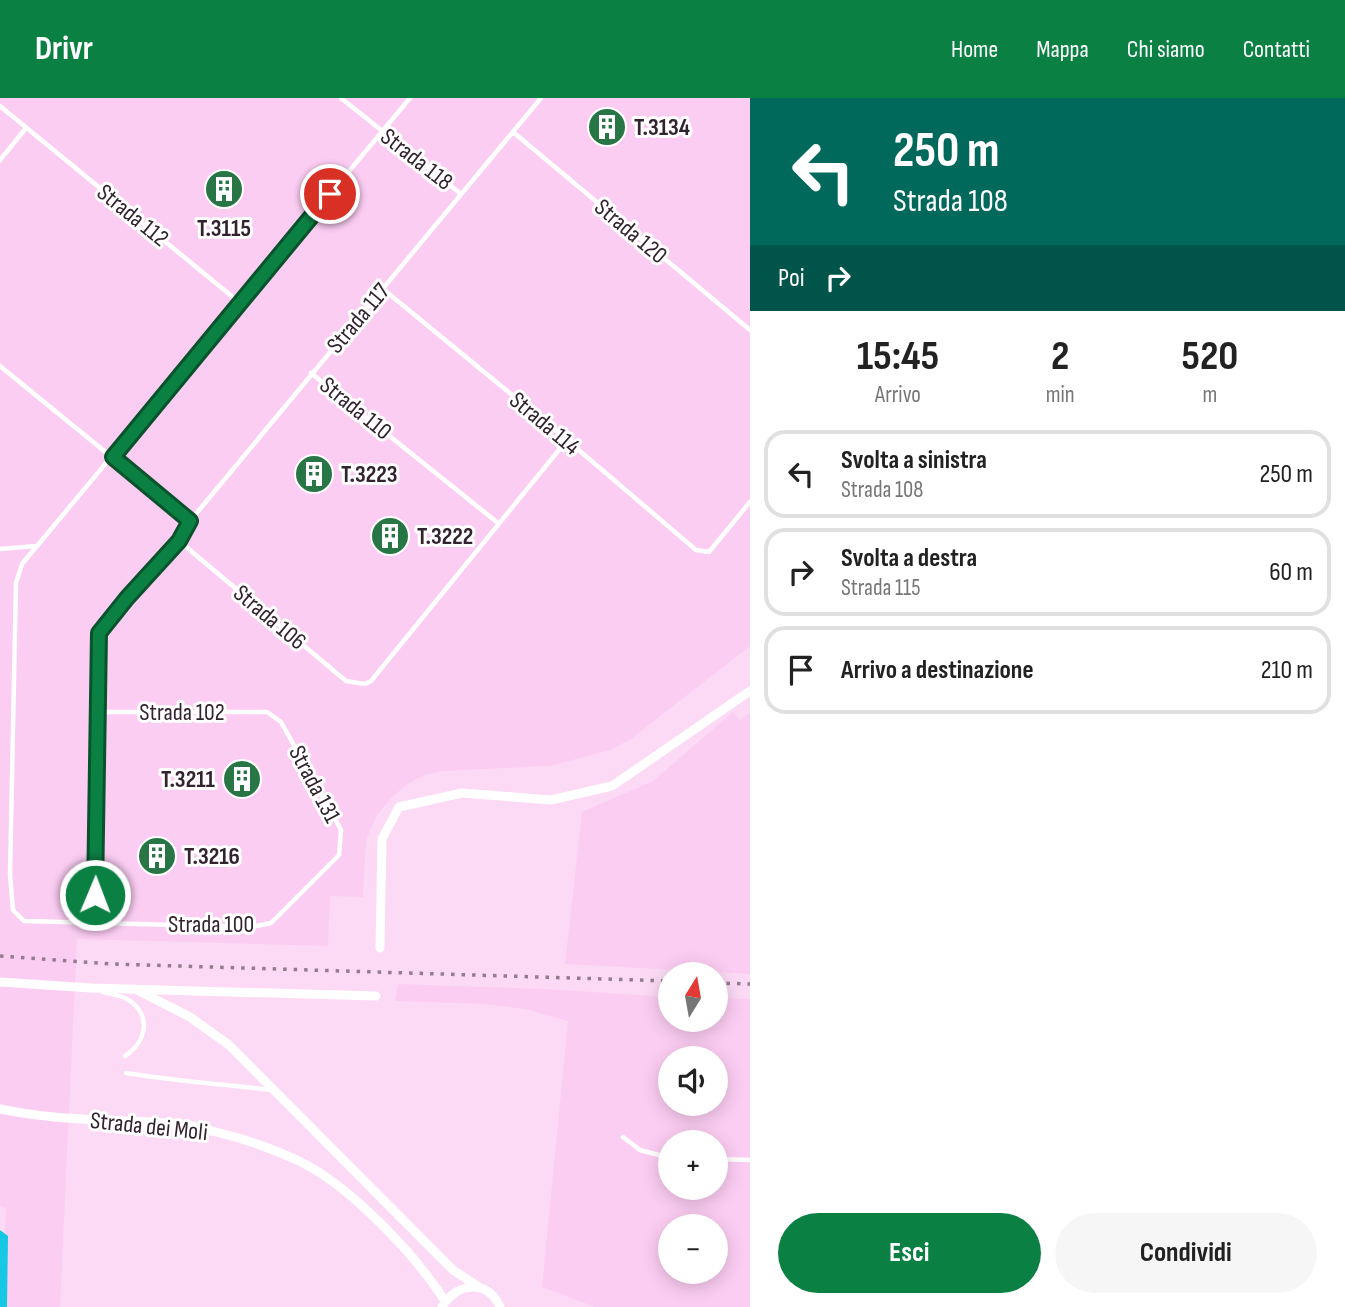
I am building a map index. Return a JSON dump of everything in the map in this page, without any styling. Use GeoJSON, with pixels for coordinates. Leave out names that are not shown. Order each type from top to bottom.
{"type":"FeatureCollection","features":[{"type":"Feature","properties":{"kind":"street"},"geometry":{"type":"LineString","coordinates":[[380,948],[382,839],[398,807],[462,793],[551,800],[612,786],[750,691]]}},
{"type":"Feature","properties":{"kind":"street"},"geometry":{"type":"LineString","coordinates":[[0,982],[91,988],[376,996]]}},
{"type":"Feature","properties":{"kind":"street"},"geometry":{"type":"LineString","coordinates":[[135,989],[190,1017],[229,1045],[453,1270],[491,1292],[502,1306]]}},
{"type":"Feature","properties":{"kind":"street","name":"Strada dei Moli"},"geometry":{"type":"LineString","coordinates":[[0,1109],[32,1116],[183,1124],[240,1137],[303,1163],[340,1188],[400,1244],[435,1285],[444,1304]]}},
{"type":"Feature","properties":{"kind":"street"},"geometry":{"type":"LineString","coordinates":[[444,1304],[456,1291],[479,1287]]}},
{"type":"Feature","properties":{"kind":"lane","name":"Strada 118"},"geometry":{"type":"LineString","coordinates":[[341,98],[461,194]]}},
{"type":"Feature","properties":{"kind":"lane"},"geometry":{"type":"LineString","coordinates":[[0,874],[10,874],[16,583],[22,564],[410,98]]}},
{"type":"Feature","properties":{"kind":"lane","name":"Strada 117"},"geometry":{"type":"LineString","coordinates":[[95,921],[99,633],[179,541],[190,521],[541,98]]}},
{"type":"Feature","properties":{"kind":"lane","name":"Strada 112"},"geometry":{"type":"LineString","coordinates":[[0,106],[240,303]]}},
{"type":"Feature","properties":{"kind":"lane"},"geometry":{"type":"LineString","coordinates":[[0,160],[26,128]]}},
{"type":"Feature","properties":{"kind":"lane","name":"Strada 120"},"geometry":{"type":"LineString","coordinates":[[513,132],[750,330]]}},
{"type":"Feature","properties":{"kind":"lane","name":"Strada 114"},"geometry":{"type":"LineString","coordinates":[[383,289],[696,550],[709,552],[750,502]]}},
{"type":"Feature","properties":{"kind":"lane"},"geometry":{"type":"LineString","coordinates":[[0,366],[190,521]]}},
{"type":"Feature","properties":{"kind":"lane","name":"Strada 110"},"geometry":{"type":"LineString","coordinates":[[311,373],[498,523]]}},
{"type":"Feature","properties":{"kind":"lane"},"geometry":{"type":"LineString","coordinates":[[498,523],[567,440]]}},
{"type":"Feature","properties":{"kind":"lane","name":"Strada 106"},"geometry":{"type":"LineString","coordinates":[[179,541],[346,681],[365,684],[371,681],[498,523]]}},
{"type":"Feature","properties":{"kind":"lane"},"geometry":{"type":"LineString","coordinates":[[0,549],[37,546]]}},
{"type":"Feature","properties":{"kind":"lane","name":"Strada 102"},"geometry":{"type":"LineString","coordinates":[[97,712],[267,712]]}},
{"type":"Feature","properties":{"kind":"lane","name":"Strada 131"},"geometry":{"type":"LineString","coordinates":[[267,712],[281,722],[341,830],[339,855],[271,923]]}},
{"type":"Feature","properties":{"kind":"lane","name":"Strada 100"},"geometry":{"type":"LineString","coordinates":[[10,874],[13,911],[24,921],[251,927],[271,923]]}},
{"type":"Feature","properties":{"kind":"lane"},"geometry":{"type":"LineString","coordinates":[[91,988],[124,998],[137,1007],[145,1020],[143,1037],[135,1049],[125,1056]]}},
{"type":"Feature","properties":{"kind":"lane"},"geometry":{"type":"LineString","coordinates":[[126,1073],[272,1090]]}},
{"type":"Feature","properties":{"kind":"lane"},"geometry":{"type":"LineString","coordinates":[[623,1137],[640,1150],[658,1155]]}},
{"type":"Feature","properties":{"kind":"lane"},"geometry":{"type":"LineString","coordinates":[[728,1159],[750,1160]]}},
{"type":"Feature","properties":{"kind":"shaded area"},"geometry":{"type":"Polygon","coordinates":[[[0,98],[750,98],[750,646],[631,739],[610,750],[550,766],[443,771],[425,775],[409,783],[392,797],[377,815],[366,840],[363,897],[330,896],[328,946],[77,939],[60,1307],[2,1307],[6,1209],[0,1206],[0,98]]]}},
{"type":"Feature","properties":{"kind":"shaded area"},"geometry":{"type":"Polygon","coordinates":[[[733,712],[740,720],[750,712],[750,974],[728,973],[728,962],[658,962],[658,969],[565,964],[582,812],[653,781],[733,712]]]}},
{"type":"Feature","properties":{"kind":"shaded area"},"geometry":{"type":"Polygon","coordinates":[[[398,984],[658,996],[658,1032],[728,1032],[728,998],[750,999],[750,1307],[595,1307],[542,1287],[568,1021],[525,1009],[484,1004],[395,1001],[398,984]]]}},
{"type":"Feature","properties":{"kind":"water"},"geometry":{"type":"Polygon","coordinates":[[[0,1230],[8,1236],[7,1307],[0,1307],[0,1230]]]}},
{"type":"Feature","properties":{"kind":"railway"},"geometry":{"type":"LineString","coordinates":[[0,956],[113,964],[658,981]]}},
{"type":"Feature","properties":{"kind":"railway"},"geometry":{"type":"LineString","coordinates":[[728,983],[750,984]]}},
{"type":"Feature","properties":{"kind":"place","name":"T.3134"},"geometry":{"type":"Point","coordinates":[607,127]}},
{"type":"Feature","properties":{"kind":"place","name":"T.3115"},"geometry":{"type":"Point","coordinates":[224,189]}},
{"type":"Feature","properties":{"kind":"place","name":"T.3223"},"geometry":{"type":"Point","coordinates":[314,474]}},
{"type":"Feature","properties":{"kind":"place","name":"T.3222"},"geometry":{"type":"Point","coordinates":[390,536]}},
{"type":"Feature","properties":{"kind":"place","name":"T.3211"},"geometry":{"type":"Point","coordinates":[242,779]}},
{"type":"Feature","properties":{"kind":"place","name":"T.3216"},"geometry":{"type":"Point","coordinates":[157,856]}},
{"type":"Feature","properties":{"kind":"route"},"geometry":{"type":"LineString","coordinates":[[95,895],[99,633],[179,541],[190,521],[113,457],[330,194]]}}]}
